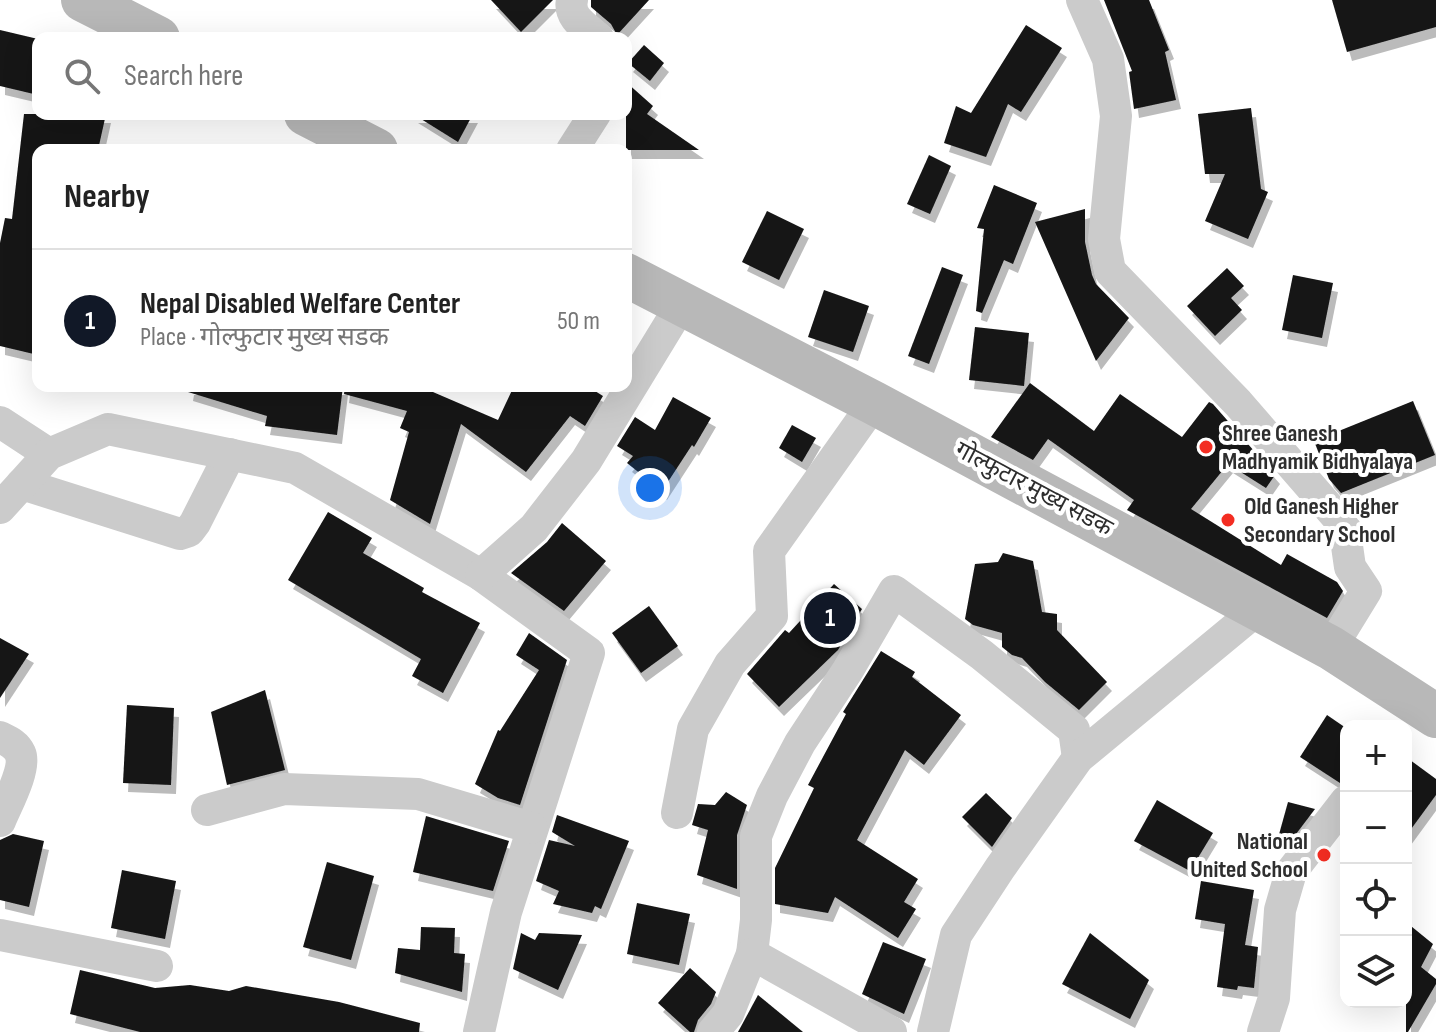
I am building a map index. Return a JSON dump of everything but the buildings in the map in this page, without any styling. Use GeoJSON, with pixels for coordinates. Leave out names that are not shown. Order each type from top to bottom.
{"type":"FeatureCollection","features":[{"type":"Feature","properties":{"kind":"main road"},"geometry":{"type":"LineString","coordinates":[[83,0],[146,32]]}},
{"type":"Feature","properties":{"kind":"main road"},"geometry":{"type":"LineString","coordinates":[[318,120],[364,144]]}},
{"type":"Feature","properties":{"kind":"main road","name":"गोल्फुटार मुख्य सडक"},"geometry":{"type":"LineString","coordinates":[[632,278],[874,403],[1331,648],[1420,716]]}},
{"type":"Feature","properties":{"kind":"street"},"geometry":{"type":"LineString","coordinates":[[572,0],[572,15],[591,32]]}},
{"type":"Feature","properties":{"kind":"street"},"geometry":{"type":"LineString","coordinates":[[1082,0],[1108,59],[1116,116],[1104,239],[1110,271],[1238,403],[1344,525],[1350,567],[1366,591],[1331,648]]}},
{"type":"Feature","properties":{"kind":"street"},"geometry":{"type":"LineString","coordinates":[[576,144],[591,120]]}},
{"type":"Feature","properties":{"kind":"street"},"geometry":{"type":"LineString","coordinates":[[632,386],[683,302]]}},
{"type":"Feature","properties":{"kind":"street"},"geometry":{"type":"LineString","coordinates":[[481,575],[534,528],[586,461],[628,392]]}},
{"type":"Feature","properties":{"kind":"street"},"geometry":{"type":"LineString","coordinates":[[677,813],[693,729],[730,664],[772,616],[769,551],[874,403]]}},
{"type":"Feature","properties":{"kind":"street"},"geometry":{"type":"LineString","coordinates":[[0,422],[49,454]]}},
{"type":"Feature","properties":{"kind":"street"},"geometry":{"type":"LineString","coordinates":[[0,508],[49,454],[108,429],[295,468],[481,575],[589,653],[506,912],[479,1032]]}},
{"type":"Feature","properties":{"kind":"street"},"geometry":{"type":"LineString","coordinates":[[22,484],[180,534],[189,531],[195,523],[230,454]]}},
{"type":"Feature","properties":{"kind":"street"},"geometry":{"type":"LineString","coordinates":[[713,1032],[728,1014],[752,954],[756,920],[756,836],[772,796],[800,743],[848,670],[894,591],[982,655],[1074,730],[1078,758]]}},
{"type":"Feature","properties":{"kind":"street"},"geometry":{"type":"LineString","coordinates":[[933,1032],[956,935],[1078,758],[1257,610]]}},
{"type":"Feature","properties":{"kind":"street"},"geometry":{"type":"LineString","coordinates":[[0,737],[15,745],[22,756],[21,767],[0,821]]}},
{"type":"Feature","properties":{"kind":"street"},"geometry":{"type":"LineString","coordinates":[[207,810],[284,789],[418,794],[532,828]]}},
{"type":"Feature","properties":{"kind":"street"},"geometry":{"type":"LineString","coordinates":[[1263,1032],[1274,998],[1280,910],[1291,872],[1340,809]]}},
{"type":"Feature","properties":{"kind":"street"},"geometry":{"type":"LineString","coordinates":[[0,935],[157,966]]}},
{"type":"Feature","properties":{"kind":"street"},"geometry":{"type":"LineString","coordinates":[[752,954],[891,1032]]}},
{"type":"Feature","properties":{"kind":"place","name":"Shree Ganesh Madhyamik Bidhyalaya"},"geometry":{"type":"Point","coordinates":[1206,447]}},
{"type":"Feature","properties":{"kind":"place","name":"Old Ganesh Higher Secondary School"},"geometry":{"type":"Point","coordinates":[1228,520]}},
{"type":"Feature","properties":{"kind":"place","name":"Nepal Disabled Welfare Center"},"geometry":{"type":"Point","coordinates":[830,618]}},
{"type":"Feature","properties":{"kind":"place","name":"National United School"},"geometry":{"type":"Point","coordinates":[1324,855]}}]}
